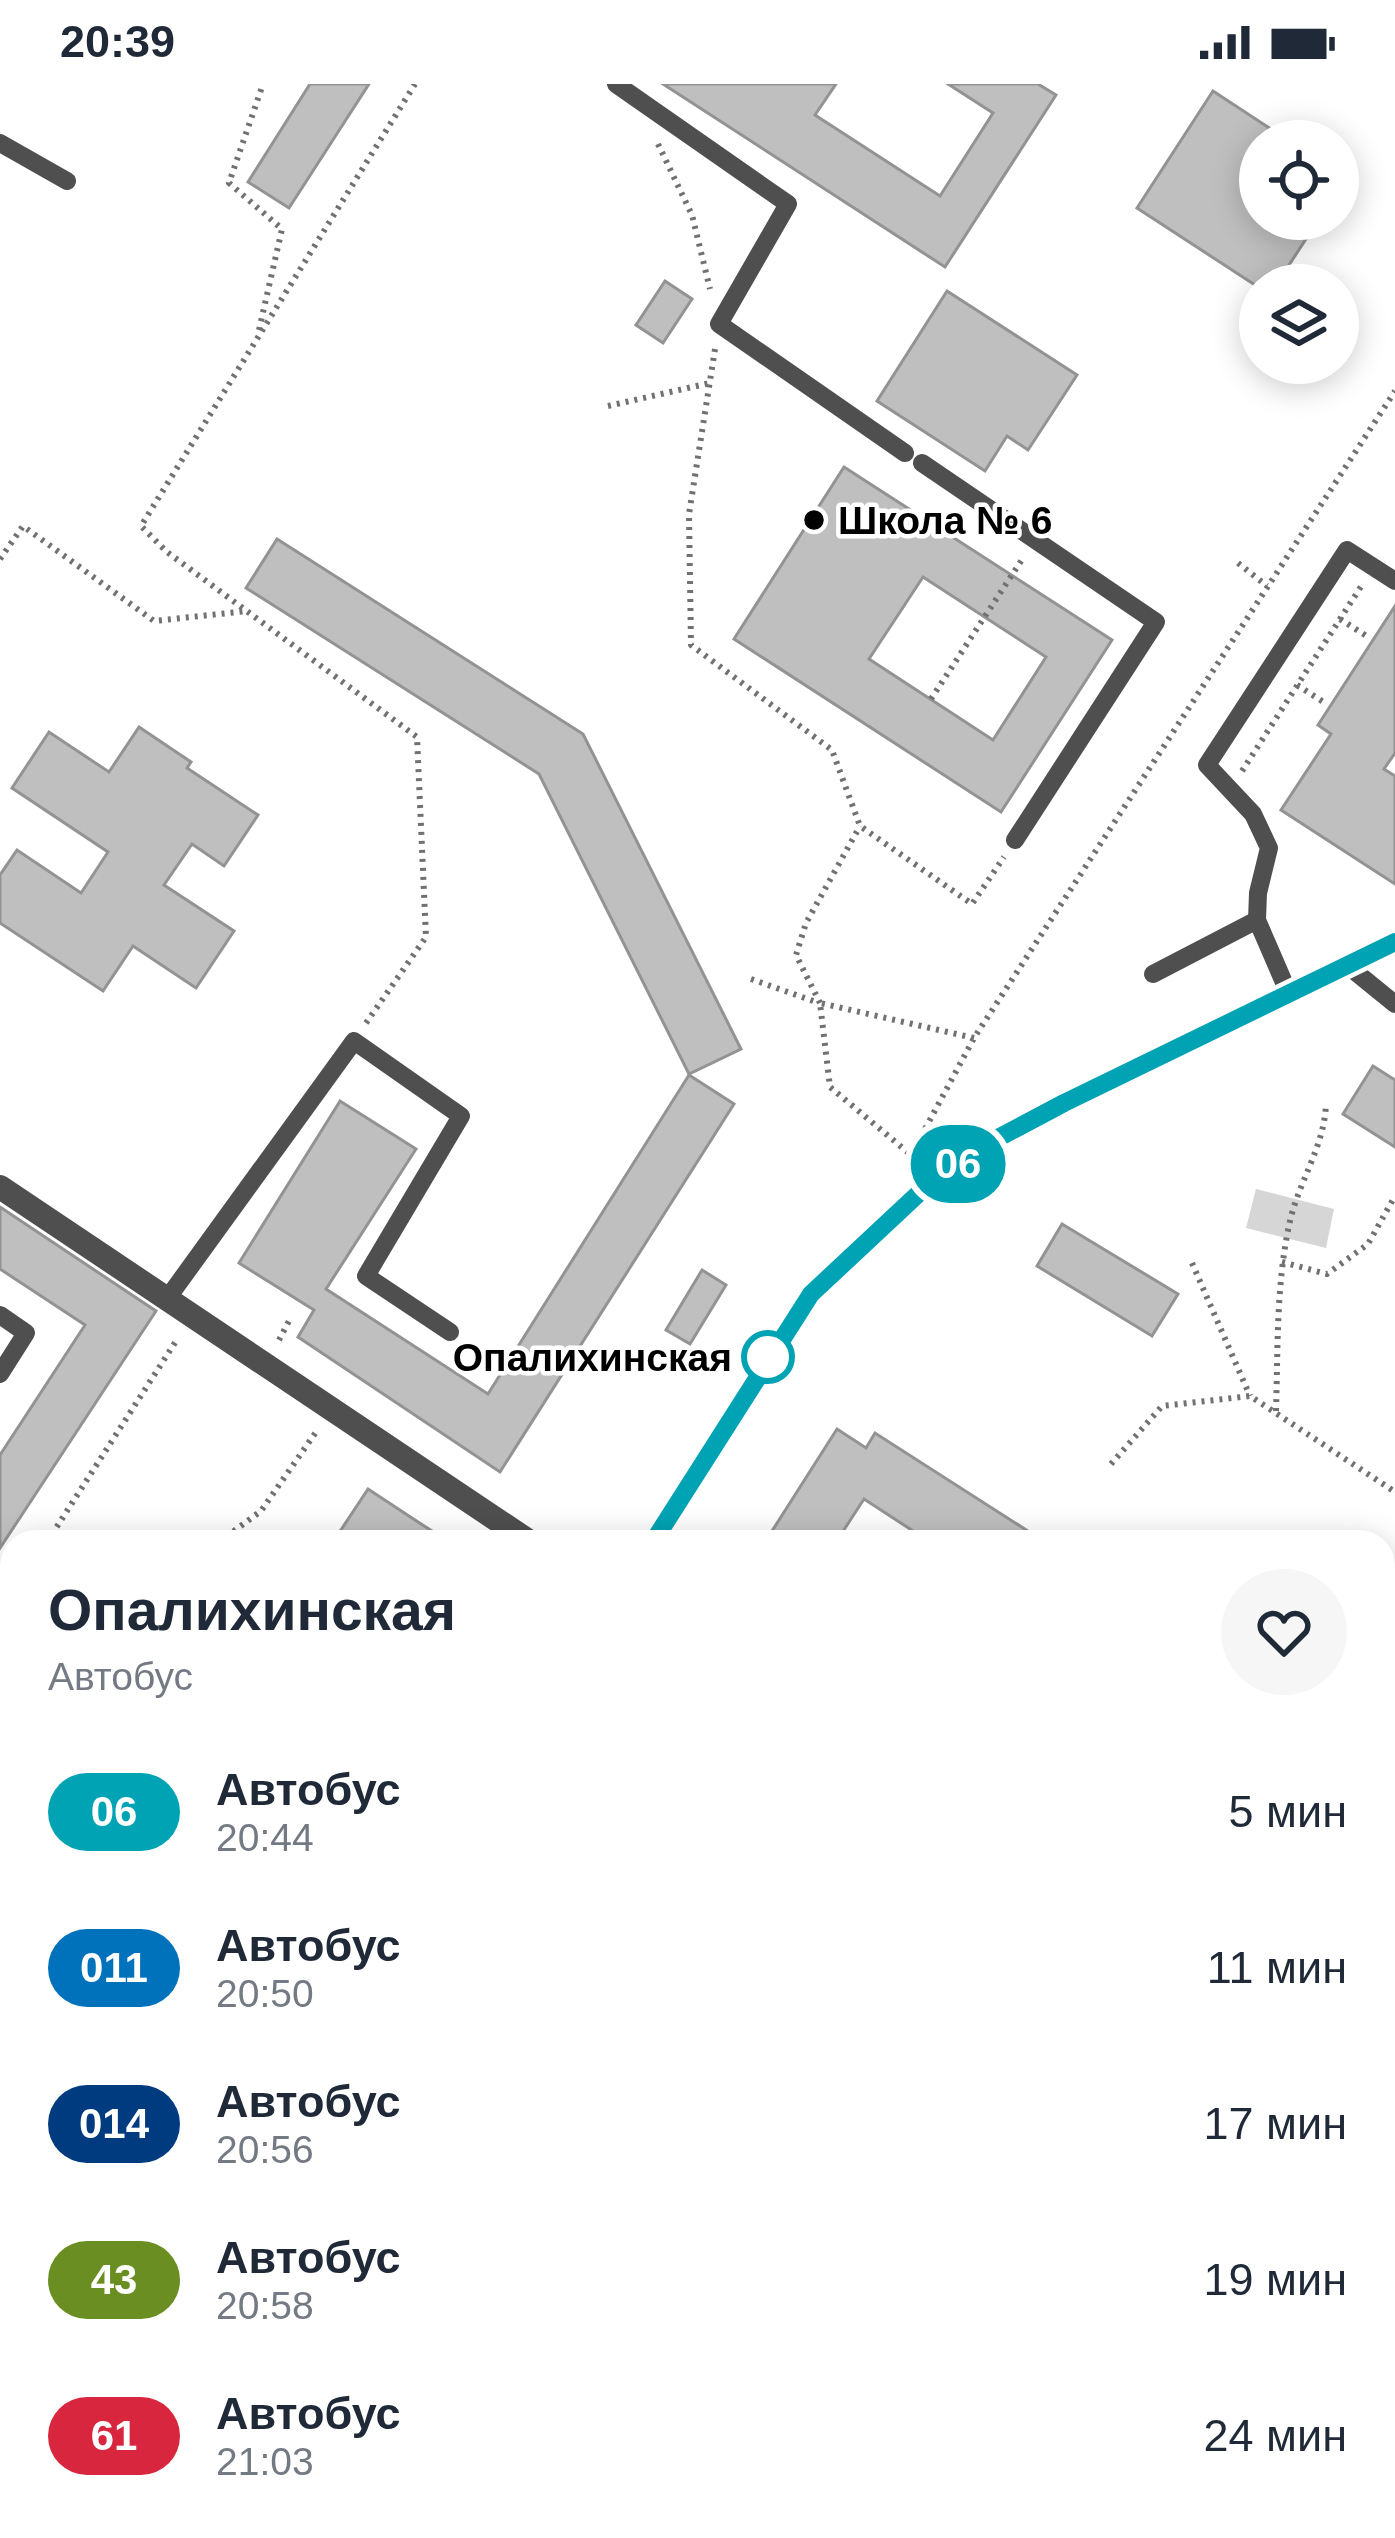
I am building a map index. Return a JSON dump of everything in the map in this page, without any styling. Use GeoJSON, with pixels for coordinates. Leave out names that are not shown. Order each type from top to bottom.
{"type":"FeatureCollection","features":[{"type":"Feature","properties":{"kind":"street"},"geometry":{"type":"LineString","coordinates":[[661,1530],[811,1294],[933,1180],[1064,1103],[1395,942]]}},
{"type":"Feature","properties":{"kind":"street"},"geometry":{"type":"LineString","coordinates":[[0,1187],[512,1530]]}},
{"type":"Feature","properties":{"kind":"lane"},"geometry":{"type":"LineString","coordinates":[[616,84],[788,204],[719,324],[1156,622],[1015,840]]}},
{"type":"Feature","properties":{"kind":"lane"},"geometry":{"type":"LineString","coordinates":[[0,143],[67,181]]}},
{"type":"Feature","properties":{"kind":"lane"},"geometry":{"type":"LineString","coordinates":[[1289,994],[1257,920],[1269,848],[1253,814],[1207,765],[1347,550],[1395,581]]}},
{"type":"Feature","properties":{"kind":"lane"},"geometry":{"type":"LineString","coordinates":[[1153,974],[1257,920]]}},
{"type":"Feature","properties":{"kind":"lane"},"geometry":{"type":"LineString","coordinates":[[1347,965],[1395,1004]]}},
{"type":"Feature","properties":{"kind":"lane"},"geometry":{"type":"LineString","coordinates":[[167,1299],[354,1041],[461,1116],[365,1276],[450,1332]]}},
{"type":"Feature","properties":{"kind":"lane"},"geometry":{"type":"LineString","coordinates":[[0,1316],[26,1333],[0,1374]]}},
{"type":"Feature","properties":{"kind":"path"},"geometry":{"type":"LineString","coordinates":[[257,339],[283,229],[229,183],[263,84]]}},
{"type":"Feature","properties":{"kind":"path"},"geometry":{"type":"LineString","coordinates":[[354,1041],[426,937],[417,737],[167,551],[141,526],[415,84]]}},
{"type":"Feature","properties":{"kind":"path"},"geometry":{"type":"LineString","coordinates":[[635,98],[692,215],[719,324],[689,514],[691,645],[832,750],[860,826],[972,904],[1015,840]]}},
{"type":"Feature","properties":{"kind":"path"},"geometry":{"type":"LineString","coordinates":[[608,406],[710,383]]}},
{"type":"Feature","properties":{"kind":"path"},"geometry":{"type":"LineString","coordinates":[[860,826],[806,923],[796,955],[820,1003],[830,1087],[911,1155],[974,1038],[1395,391]]}},
{"type":"Feature","properties":{"kind":"path"},"geometry":{"type":"LineString","coordinates":[[0,559],[23,526],[154,621],[247,610]]}},
{"type":"Feature","properties":{"kind":"path"},"geometry":{"type":"LineString","coordinates":[[931,699],[1035,540]]}},
{"type":"Feature","properties":{"kind":"path"},"geometry":{"type":"LineString","coordinates":[[1238,563],[1267,586]]}},
{"type":"Feature","properties":{"kind":"path"},"geometry":{"type":"LineString","coordinates":[[1230,789],[1373,567]]}},
{"type":"Feature","properties":{"kind":"path"},"geometry":{"type":"LineString","coordinates":[[1340,619],[1368,638]]}},
{"type":"Feature","properties":{"kind":"path"},"geometry":{"type":"LineString","coordinates":[[1297,685],[1325,703]]}},
{"type":"Feature","properties":{"kind":"path"},"geometry":{"type":"LineString","coordinates":[[751,979],[820,1003],[974,1038]]}},
{"type":"Feature","properties":{"kind":"path"},"geometry":{"type":"LineString","coordinates":[[1276,1413],[1282,1262],[1291,1214],[1325,1123],[1326,1103]]}},
{"type":"Feature","properties":{"kind":"path"},"geometry":{"type":"LineString","coordinates":[[1282,1262],[1327,1274],[1368,1244],[1395,1196]]}},
{"type":"Feature","properties":{"kind":"path"},"geometry":{"type":"LineString","coordinates":[[1192,1263],[1250,1396],[1395,1492]]}},
{"type":"Feature","properties":{"kind":"path"},"geometry":{"type":"LineString","coordinates":[[55,1530],[192,1316]]}},
{"type":"Feature","properties":{"kind":"path"},"geometry":{"type":"LineString","coordinates":[[1111,1464],[1162,1406],[1250,1396]]}},
{"type":"Feature","properties":{"kind":"path"},"geometry":{"type":"LineString","coordinates":[[236,1530],[261,1511],[332,1409]]}},
{"type":"Feature","properties":{"kind":"shaded area"},"geometry":{"type":"Polygon","coordinates":[[[1256,1189],[1334,1209],[1326,1248],[1246,1228],[1256,1189]]]}},
{"type":"Feature","properties":{"kind":"building"},"geometry":{"type":"Polygon","coordinates":[[[310,84],[369,84],[289,208],[248,182],[310,84]]]}},
{"type":"Feature","properties":{"kind":"building"},"geometry":{"type":"Polygon","coordinates":[[[663,84],[836,84],[815,115],[940,196],[993,113],[948,84],[1038,84],[1056,95],[945,267],[663,84]]]}},
{"type":"Feature","properties":{"kind":"building"},"geometry":{"type":"Polygon","coordinates":[[[1213,91],[1257,120],[1239,120],[1239,240],[1305,240],[1290,264],[1239,264],[1239,275],[1137,208],[1213,91]]]}},
{"type":"Feature","properties":{"kind":"building"},"geometry":{"type":"Polygon","coordinates":[[[665,281],[692,299],[663,343],[636,325],[665,281]]]}},
{"type":"Feature","properties":{"kind":"building"},"geometry":{"type":"Polygon","coordinates":[[[947,291],[1077,375],[1028,450],[1007,436],[985,471],[877,401],[947,291]]]}},
{"type":"Feature","properties":{"kind":"building"},"geometry":{"type":"Polygon","coordinates":[[[844,467],[1112,640],[1001,812],[734,639],[844,467]],[[923,577],[869,659],[993,740],[1046,657],[923,577]]]}},
{"type":"Feature","properties":{"kind":"building"},"geometry":{"type":"Polygon","coordinates":[[[277,539],[583,734],[741,1049],[689,1074],[539,774],[246,588],[277,539]]]}},
{"type":"Feature","properties":{"kind":"building"},"geometry":{"type":"Polygon","coordinates":[[[1395,606],[1395,753],[1384,769],[1395,776],[1395,884],[1281,810],[1331,734],[1318,725],[1395,606]]]}},
{"type":"Feature","properties":{"kind":"building"},"geometry":{"type":"Polygon","coordinates":[[[139,727],[191,762],[187,768],[258,815],[224,866],[192,844],[164,885],[234,931],[196,988],[133,946],[103,991],[0,923],[0,875],[17,850],[81,893],[108,852],[12,788],[49,732],[109,772],[139,727]]]}},
{"type":"Feature","properties":{"kind":"building"},"geometry":{"type":"Polygon","coordinates":[[[1373,1066],[1395,1080],[1395,1147],[1343,1114],[1373,1066]]]}},
{"type":"Feature","properties":{"kind":"building"},"geometry":{"type":"Polygon","coordinates":[[[689,1075],[734,1104],[500,1472],[298,1337],[314,1310],[239,1263],[340,1101],[416,1149],[326,1289],[488,1394],[689,1075]]]}},
{"type":"Feature","properties":{"kind":"building"},"geometry":{"type":"Polygon","coordinates":[[[0,1207],[156,1311],[12,1530],[0,1530],[0,1455],[85,1325],[0,1269],[0,1207]]]}},
{"type":"Feature","properties":{"kind":"building"},"geometry":{"type":"Polygon","coordinates":[[[1062,1224],[1178,1294],[1152,1336],[1037,1266],[1062,1224]]]}},
{"type":"Feature","properties":{"kind":"building"},"geometry":{"type":"Polygon","coordinates":[[[702,1270],[726,1285],[690,1344],[666,1330],[702,1270]]]}},
{"type":"Feature","properties":{"kind":"building"},"geometry":{"type":"Polygon","coordinates":[[[837,1429],[866,1448],[875,1433],[1026,1530],[912,1530],[864,1499],[844,1530],[773,1530],[837,1429]]]}},
{"type":"Feature","properties":{"kind":"building"},"geometry":{"type":"Polygon","coordinates":[[[368,1489],[430,1530],[341,1530],[368,1489]]]}},
{"type":"Feature","properties":{"kind":"bus line","name":"06"},"geometry":{"type":"LineString","coordinates":[[660,1530],[811,1294],[933,1180],[1064,1103],[1395,942]]}},
{"type":"Feature","properties":{"kind":"place","name":"Школа № 6"},"geometry":{"type":"Point","coordinates":[814,520]}},
{"type":"Feature","properties":{"kind":"place","name":"Опалихинская"},"geometry":{"type":"Point","coordinates":[768,1357]}}]}
